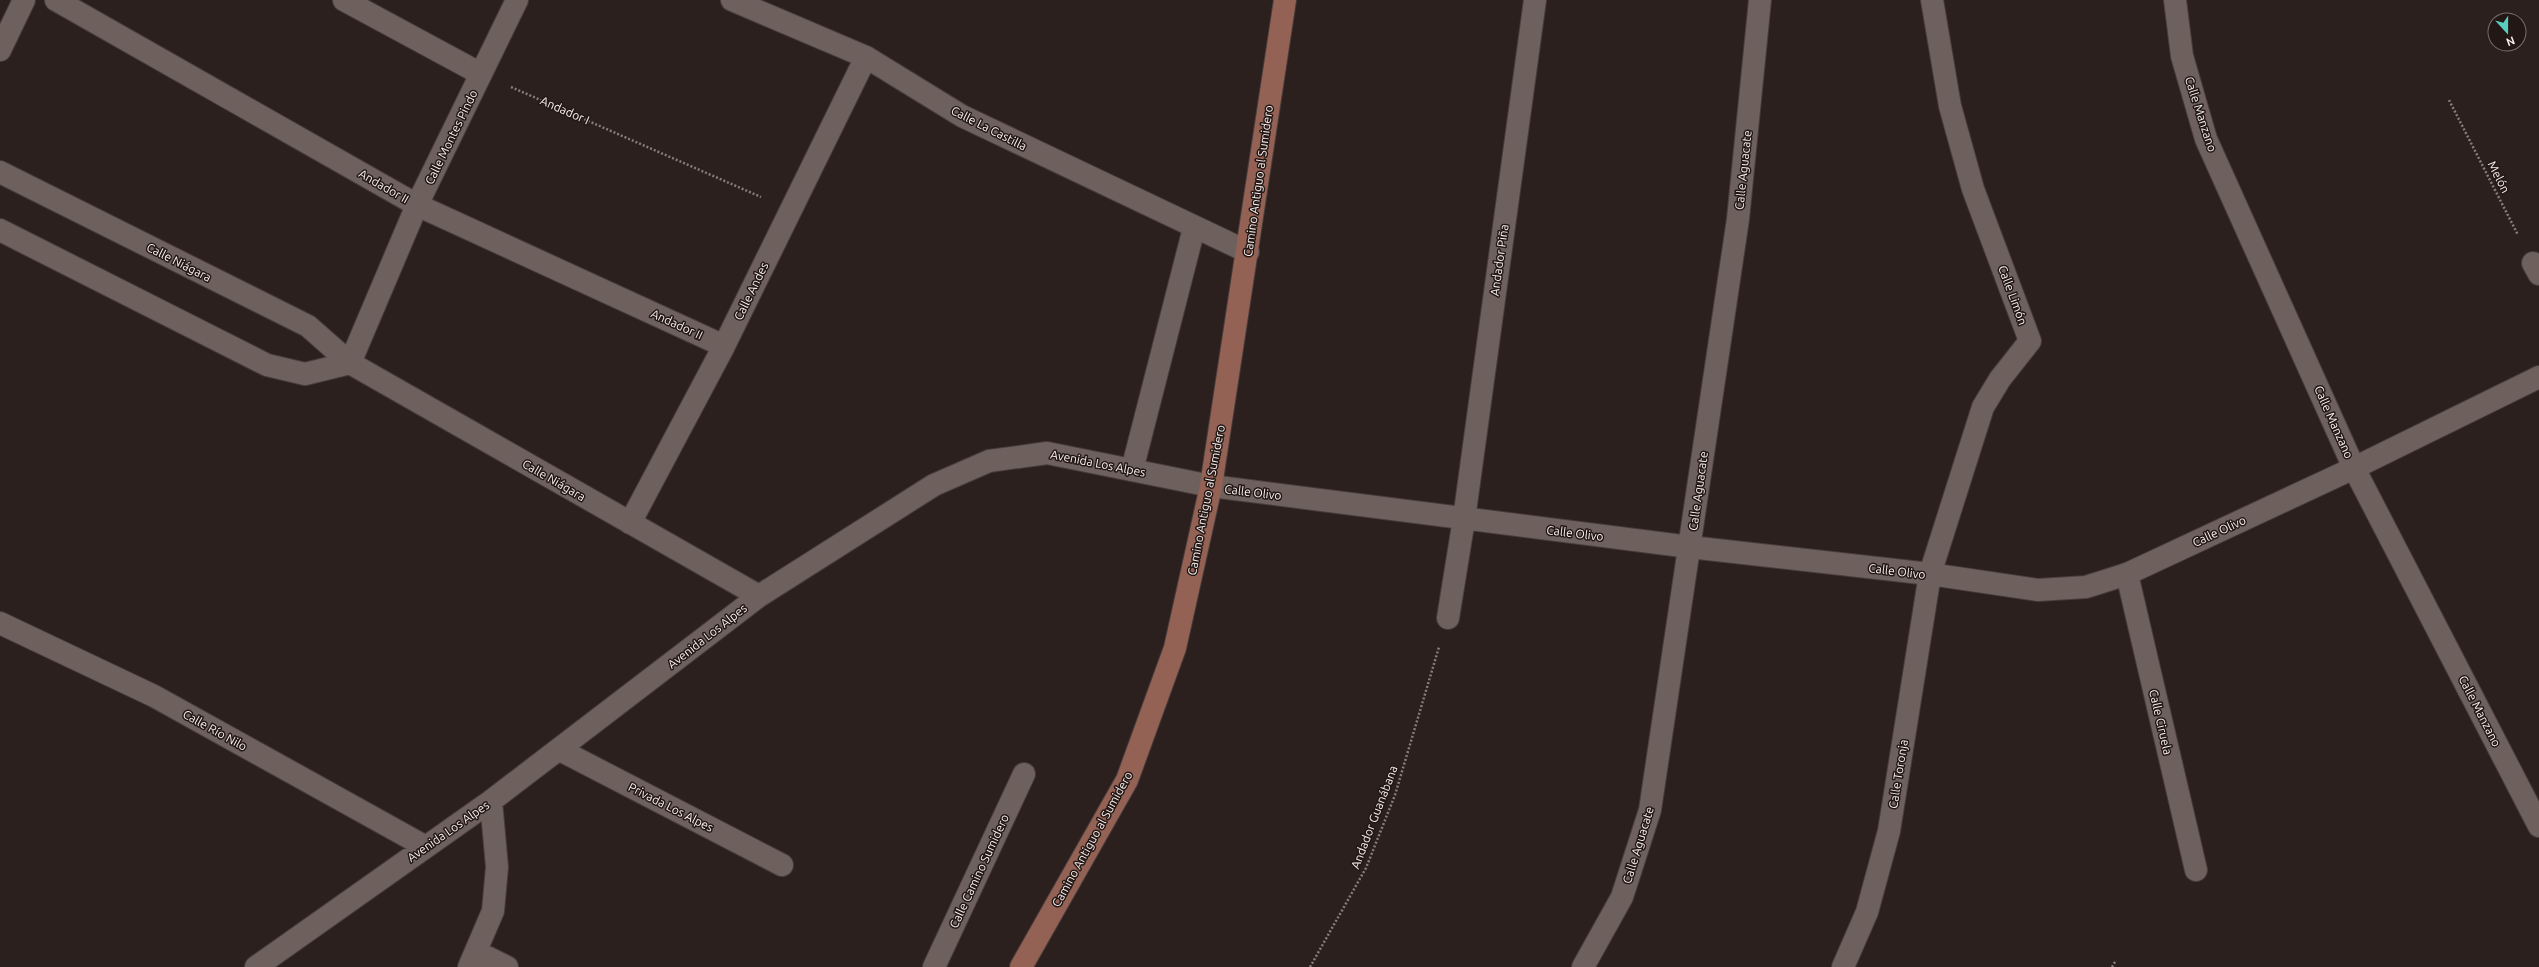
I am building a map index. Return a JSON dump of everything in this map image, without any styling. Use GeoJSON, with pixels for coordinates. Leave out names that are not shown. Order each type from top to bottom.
{"type":"FeatureCollection","features":[{"type":"Feature","properties":{"kind":"main road","name":"Camino Antiguo al Sumidero"},"geometry":{"type":"LineString","coordinates":[[1021,967],[1128,780],[1175,648],[1211,486],[1248,252],[1285,0]]}},
{"type":"Feature","properties":{"kind":"street"},"geometry":{"type":"LineString","coordinates":[[0,50],[24,0]]}},
{"type":"Feature","properties":{"kind":"street","name":"Andador II"},"geometry":{"type":"LineString","coordinates":[[56,0],[417,205],[724,346]]}},
{"type":"Feature","properties":{"kind":"street"},"geometry":{"type":"LineString","coordinates":[[344,0],[481,74]]}},
{"type":"Feature","properties":{"kind":"street","name":"Calle Montes Pindo"},"geometry":{"type":"LineString","coordinates":[[350,363],[417,205],[517,0]]}},
{"type":"Feature","properties":{"kind":"street","name":"Calle La Castilla"},"geometry":{"type":"LineString","coordinates":[[732,0],[866,57],[962,116],[1194,228],[1248,252]]}},
{"type":"Feature","properties":{"kind":"street","name":"Andador Piña"},"geometry":{"type":"LineString","coordinates":[[1448,618],[1464,519],[1534,0]]}},
{"type":"Feature","properties":{"kind":"street","name":"Calle Aguacate"},"geometry":{"type":"LineString","coordinates":[[1583,967],[1622,897],[1650,810],[1738,219],[1760,0]]}},
{"type":"Feature","properties":{"kind":"street","name":"Calle Limón"},"geometry":{"type":"LineString","coordinates":[[1930,574],[1983,407],[2000,379],[2030,341],[1973,189],[1950,106],[1932,0]]}},
{"type":"Feature","properties":{"kind":"street","name":"Calle Manzano"},"geometry":{"type":"LineString","coordinates":[[2176,0],[2182,56],[2206,139],[2354,468],[2539,826]]}},
{"type":"Feature","properties":{"kind":"street","name":"Calle Andes"},"geometry":{"type":"LineString","coordinates":[[630,523],[724,346],[866,57]]}},
{"type":"Feature","properties":{"kind":"street","name":"Calle Niágara"},"geometry":{"type":"LineString","coordinates":[[0,172],[308,326],[350,363],[759,596]]}},
{"type":"Feature","properties":{"kind":"street"},"geometry":{"type":"LineString","coordinates":[[1132,470],[1194,228]]}},
{"type":"Feature","properties":{"kind":"street"},"geometry":{"type":"LineString","coordinates":[[0,230],[267,365],[305,374],[350,363]]}},
{"type":"Feature","properties":{"kind":"street","name":"Calle Olivo"},"geometry":{"type":"LineString","coordinates":[[1211,486],[1690,547],[1930,574],[2038,590],[2086,587],[2126,574],[2354,468],[2539,377]]}},
{"type":"Feature","properties":{"kind":"street","name":"Avenida Los Alpes"},"geometry":{"type":"LineString","coordinates":[[256,967],[491,801],[560,750],[759,596],[934,485],[989,461],[1047,453],[1211,486]]}},
{"type":"Feature","properties":{"kind":"street","name":"Calle Toronja"},"geometry":{"type":"LineString","coordinates":[[1843,967],[1867,912],[1889,831],[1930,574]]}},
{"type":"Feature","properties":{"kind":"street","name":"Calle Ciruela"},"geometry":{"type":"LineString","coordinates":[[2126,574],[2196,870]]}},
{"type":"Feature","properties":{"kind":"street","name":"Calle Río Nilo"},"geometry":{"type":"LineString","coordinates":[[0,624],[154,696],[426,847]]}},
{"type":"Feature","properties":{"kind":"street","name":"Privada Los Alpes"},"geometry":{"type":"LineString","coordinates":[[560,750],[782,865]]}},
{"type":"Feature","properties":{"kind":"street","name":"Calle Camino Sumidero"},"geometry":{"type":"LineString","coordinates":[[934,967],[1024,774]]}},
{"type":"Feature","properties":{"kind":"street"},"geometry":{"type":"LineString","coordinates":[[491,801],[497,867],[493,912],[473,960],[507,967]]}},
{"type":"Feature","properties":{"kind":"path","name":"Andador I"},"geometry":{"type":"LineString","coordinates":[[481,74],[791,210]]}},
{"type":"Feature","properties":{"kind":"path","name":"Melón"},"geometry":{"type":"LineString","coordinates":[[2450,100],[2536,268]]}},
{"type":"Feature","properties":{"kind":"path","name":"Andador Guanábana"},"geometry":{"type":"LineString","coordinates":[[1310,967],[1366,868],[1392,802],[1448,618]]}},
{"type":"Feature","properties":{"kind":"path"},"geometry":{"type":"LineString","coordinates":[[2112,967],[2116,960]]}}]}
